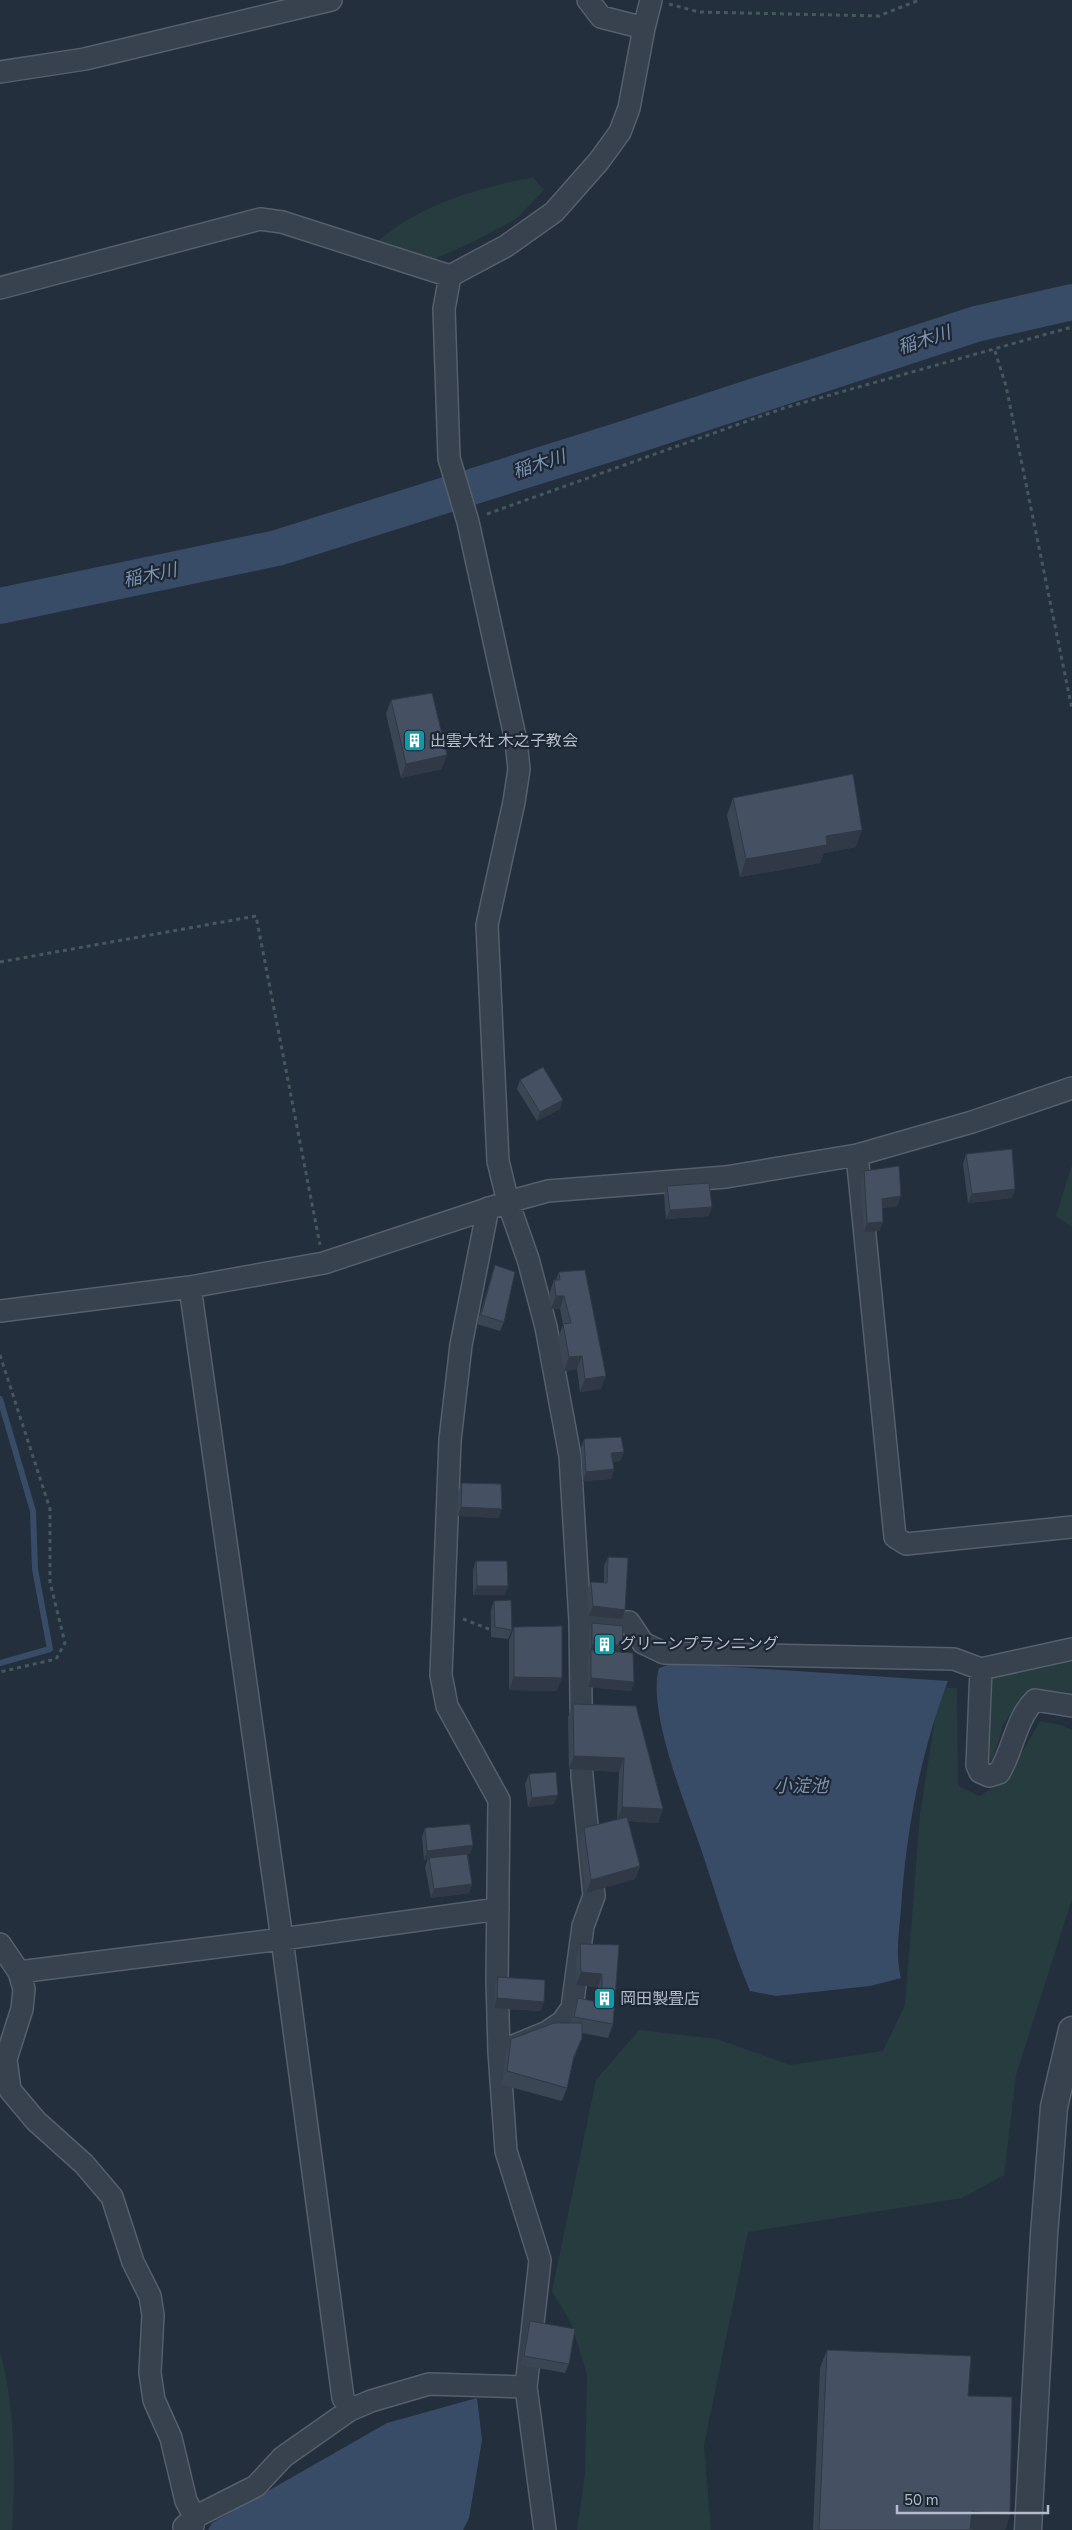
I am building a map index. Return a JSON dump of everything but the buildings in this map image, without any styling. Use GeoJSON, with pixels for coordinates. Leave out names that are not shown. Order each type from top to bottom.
{"type":"FeatureCollection","features":[{"type":"Feature","properties":{"kind":"street"},"geometry":{"type":"LineString","coordinates":[[0,72],[85,59],[331,0]]}},
{"type":"Feature","properties":{"kind":"street"},"geometry":{"type":"LineString","coordinates":[[588,0],[600,17],[644,28]]}},
{"type":"Feature","properties":{"kind":"street"},"geometry":{"type":"LineString","coordinates":[[0,288],[260,219],[282,222],[450,276],[506,246],[554,212],[599,161],[620,132],[629,108],[651,0]]}},
{"type":"Feature","properties":{"kind":"street"},"geometry":{"type":"LineString","coordinates":[[450,276],[444,309],[449,458],[468,522],[516,741],[519,769],[514,802],[487,925],[498,1161],[508,1202],[528,1259],[546,1327],[570,1456],[580,1621],[582,1776],[594,1896],[583,1926],[572,2008],[562,2022],[547,2032],[499,2052]]}},
{"type":"Feature","properties":{"kind":"street"},"geometry":{"type":"LineString","coordinates":[[0,1311],[190,1287],[324,1262],[488,1208],[548,1191],[726,1177],[857,1154],[972,1122],[1072,1088]]}},
{"type":"Feature","properties":{"kind":"street"},"geometry":{"type":"LineString","coordinates":[[857,1154],[895,1537],[906,1544],[1072,1527]]}},
{"type":"Feature","properties":{"kind":"street"},"geometry":{"type":"LineString","coordinates":[[488,1208],[461,1345],[450,1440],[441,1675],[446,1706],[499,1800],[499,2052],[506,2151],[540,2260],[526,2387],[545,2530]]}},
{"type":"Feature","properties":{"kind":"street"},"geometry":{"type":"LineString","coordinates":[[190,1287],[282,1939],[344,2398],[350,2410]]}},
{"type":"Feature","properties":{"kind":"street"},"geometry":{"type":"LineString","coordinates":[[580,1621],[629,1622],[643,1643],[664,1653],[954,1659],[981,1669],[1072,1649]]}},
{"type":"Feature","properties":{"kind":"street"},"geometry":{"type":"LineString","coordinates":[[981,1669],[977,1765],[980,1772],[988,1776],[999,1773],[1006,1762],[1027,1707],[1035,1700],[1072,1706]]}},
{"type":"Feature","properties":{"kind":"street"},"geometry":{"type":"LineString","coordinates":[[20,1972],[282,1939],[498,1909]]}},
{"type":"Feature","properties":{"kind":"street"},"geometry":{"type":"LineString","coordinates":[[0,1944],[20,1972],[24,1989],[22,2009],[6,2059],[10,2090],[36,2121],[84,2164],[112,2197],[133,2262],[150,2296],[153,2314],[150,2373],[154,2400],[172,2438],[186,2501],[189,2526],[256,2486],[283,2457],[350,2410],[371,2401],[429,2384],[526,2387]]}},
{"type":"Feature","properties":{"kind":"street"},"geometry":{"type":"LineString","coordinates":[[1028,2530],[1044,2235],[1054,2107],[1072,2030]]}},
{"type":"Feature","properties":{"kind":"path"},"geometry":{"type":"LineString","coordinates":[[651,0],[700,12],[879,16],[919,0]]}},
{"type":"Feature","properties":{"kind":"path"},"geometry":{"type":"LineString","coordinates":[[468,522],[784,408],[1072,327]]}},
{"type":"Feature","properties":{"kind":"path"},"geometry":{"type":"LineString","coordinates":[[995,350],[1006,386],[1072,709]]}},
{"type":"Feature","properties":{"kind":"path"},"geometry":{"type":"LineString","coordinates":[[0,962],[256,916],[324,1262]]}},
{"type":"Feature","properties":{"kind":"path"},"geometry":{"type":"LineString","coordinates":[[0,1355],[50,1509],[50,1582],[65,1642],[56,1658],[0,1672]]}},
{"type":"Feature","properties":{"kind":"path"},"geometry":{"type":"LineString","coordinates":[[443,1611],[496,1631]]}},
{"type":"Feature","properties":{"kind":"green space"},"geometry":{"type":"Polygon","coordinates":[[[533,177],[544,190],[516,219],[471,243],[425,263],[373,246],[390,232],[427,209],[469,193],[533,177]]]}},
{"type":"Feature","properties":{"kind":"green space"},"geometry":{"type":"Polygon","coordinates":[[[1072,1165],[1072,1227],[1056,1216],[1072,1165]]]}},
{"type":"Feature","properties":{"kind":"green space"},"geometry":{"type":"Polygon","coordinates":[[[1072,1657],[1072,1694],[1025,1692],[1003,1725],[994,1756],[989,1764],[984,1758],[990,1680],[1072,1657]]]}},
{"type":"Feature","properties":{"kind":"green space"},"geometry":{"type":"Polygon","coordinates":[[[943,1688],[957,1688],[958,1786],[980,1796],[1008,1777],[1040,1721],[1061,1725],[1072,1730],[1072,1899],[1016,2075],[1004,2175],[962,2198],[748,2232],[704,2445],[711,2530],[577,2530],[585,2474],[587,2374],[571,2323],[552,2291],[596,2080],[639,2030],[717,2039],[790,2065],[883,2051],[905,2005],[920,1814],[935,1719],[943,1688]]]}},
{"type":"Feature","properties":{"kind":"green space"},"geometry":{"type":"Polygon","coordinates":[[[0,2351],[9,2395],[13,2440],[14,2486],[12,2530],[0,2530],[0,2351]]]}},
{"type":"Feature","properties":{"kind":"water","name":"小淀池"},"geometry":{"type":"Polygon","coordinates":[[[674,1663],[948,1681],[922,1765],[911,1822],[903,1880],[898,1944],[901,1978],[870,1986],[776,1996],[750,1991],[677,1780],[662,1730],[658,1707],[657,1686],[659,1668],[674,1663]]]}},
{"type":"Feature","properties":{"kind":"water"},"geometry":{"type":"Polygon","coordinates":[[[477,2398],[482,2440],[469,2518],[463,2530],[208,2530],[212,2523],[387,2423],[477,2398]]]}},
{"type":"Feature","properties":{"kind":"waterway","name":"稲木川"},"geometry":{"type":"LineString","coordinates":[[0,606],[277,548],[621,440],[976,324],[1072,302]]}},
{"type":"Feature","properties":{"kind":"waterway"},"geometry":{"type":"LineString","coordinates":[[0,1399],[33,1511],[35,1569],[50,1649],[0,1663]]}},
{"type":"Feature","properties":{"kind":"place","name":"出雲大社 木之子教会"},"geometry":{"type":"Point","coordinates":[414,741]}},
{"type":"Feature","properties":{"kind":"place","name":"グリーンプランニング"},"geometry":{"type":"Point","coordinates":[604,1644]}},
{"type":"Feature","properties":{"kind":"place","name":"岡田製畳店"},"geometry":{"type":"Point","coordinates":[604,1999]}}]}
